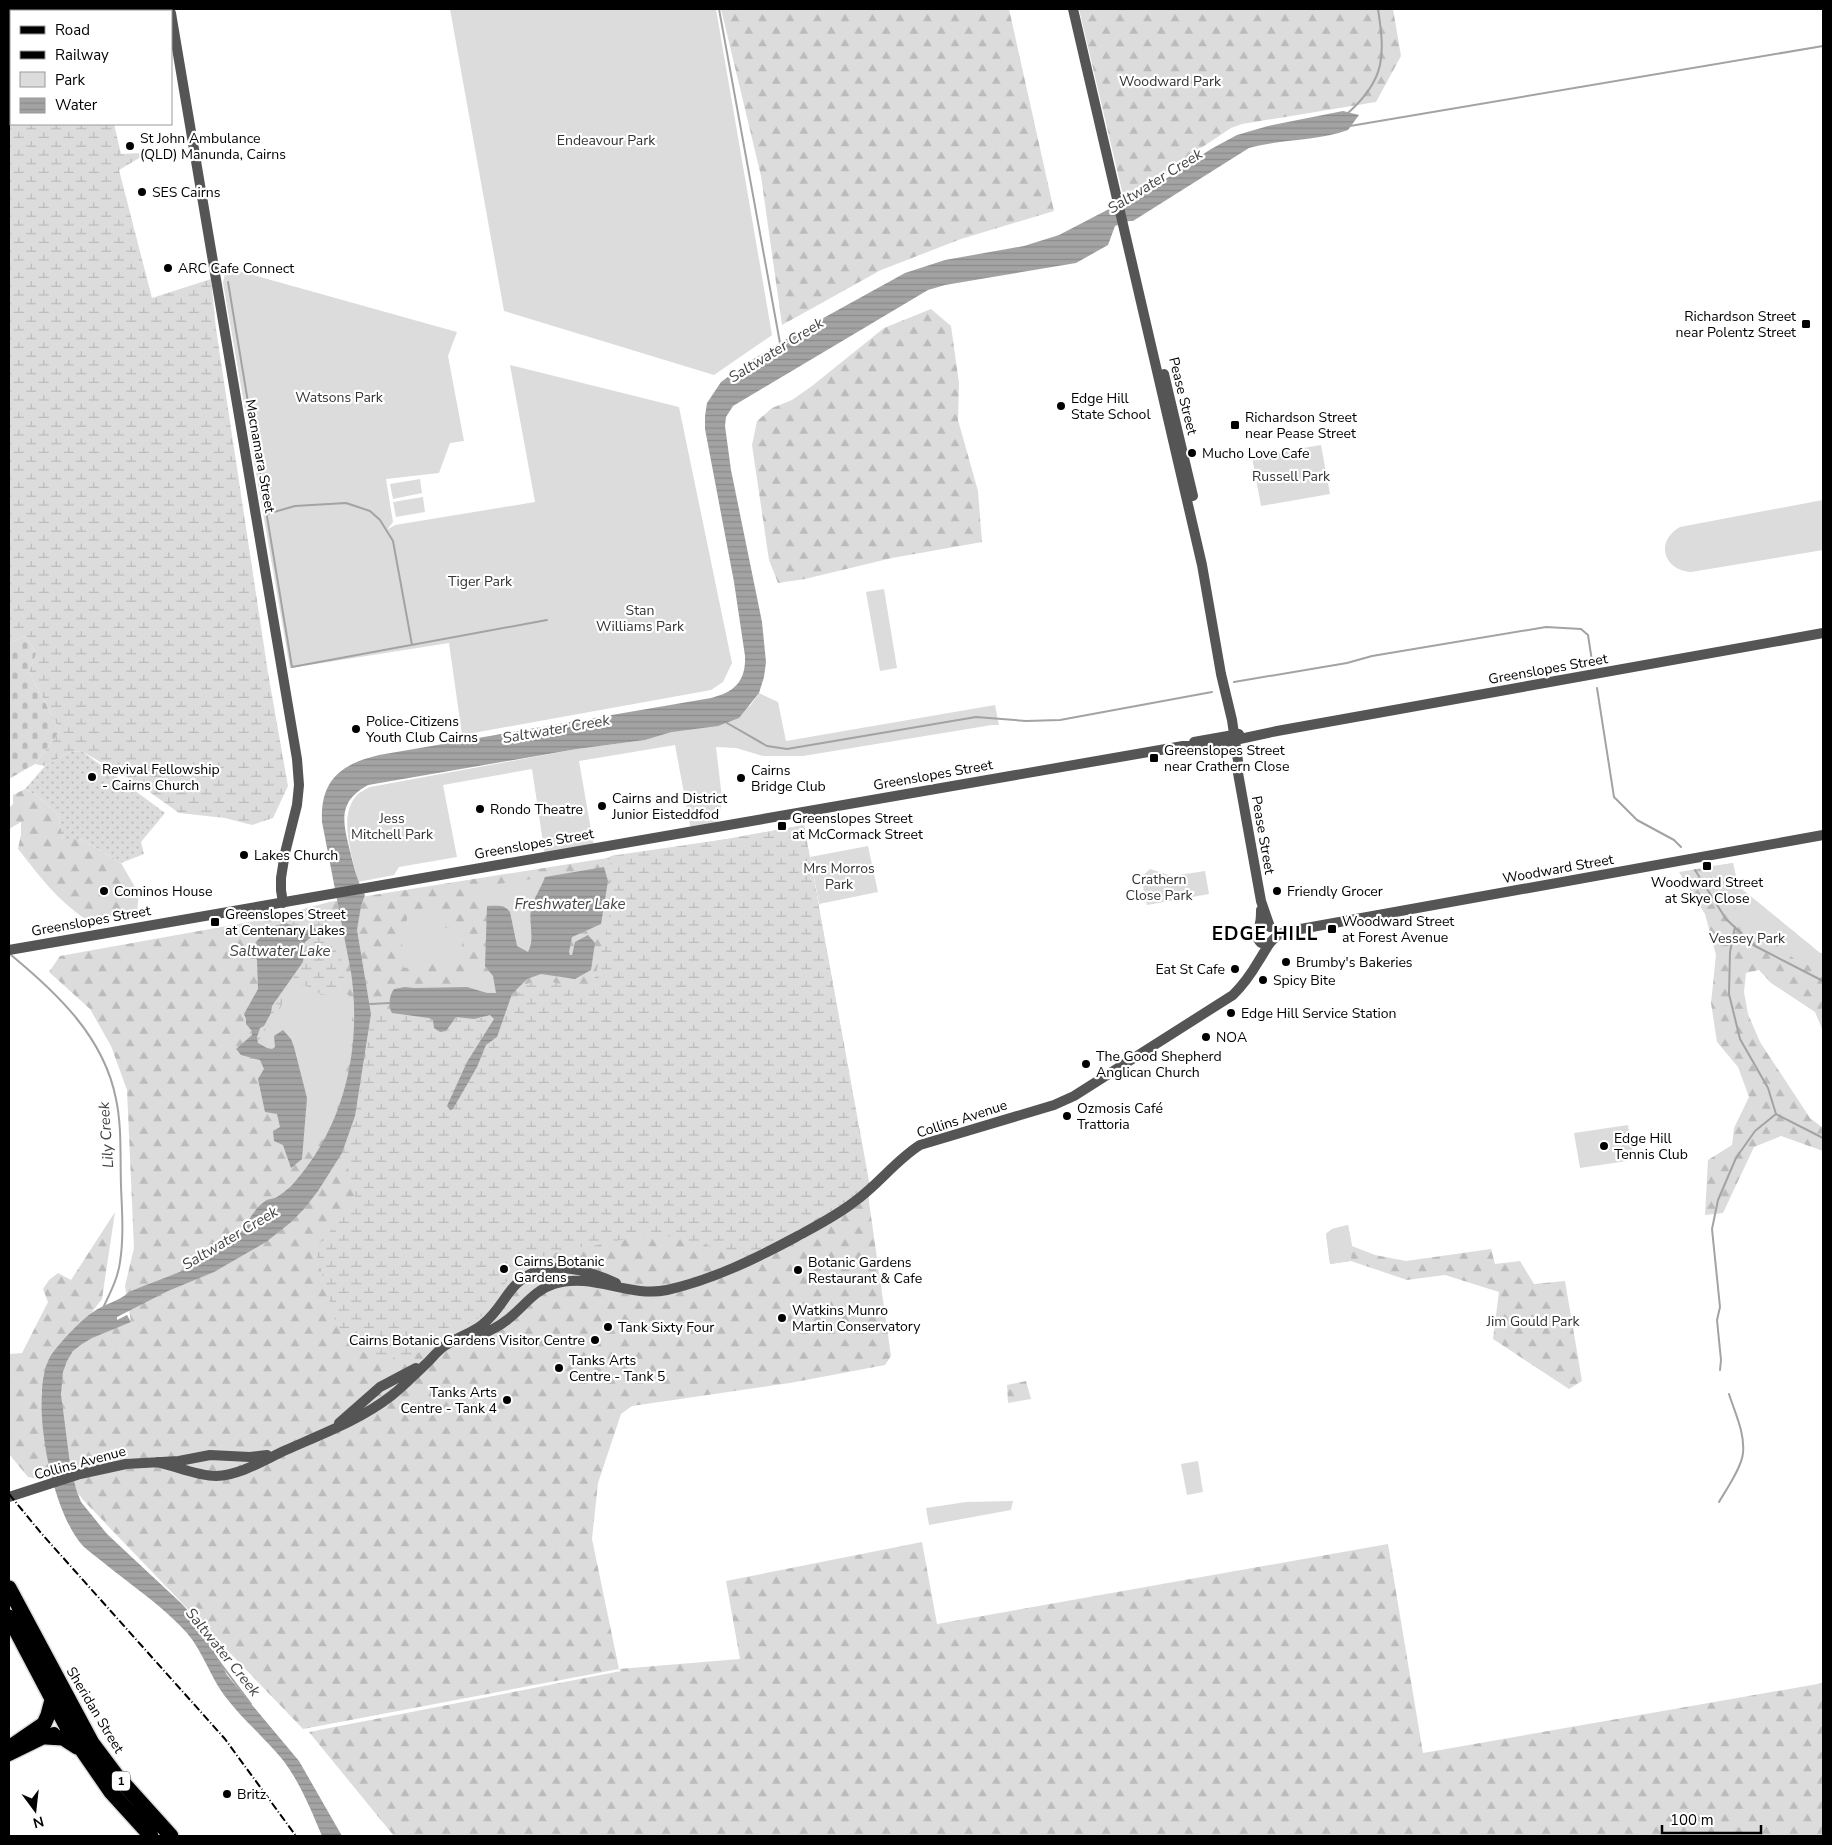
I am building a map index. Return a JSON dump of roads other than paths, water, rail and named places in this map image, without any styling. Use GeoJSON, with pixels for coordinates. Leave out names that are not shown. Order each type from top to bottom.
{"type":"FeatureCollection","features":[{"type":"Feature","properties":{"kind":"highway","name":"Sheridan Street"},"geometry":{"type":"LineString","coordinates":[[9,1588],[71,1720],[81,1749],[111,1792],[152,1836]]}},
{"type":"Feature","properties":{"kind":"highway","name":"Sheridan Street"},"geometry":{"type":"LineString","coordinates":[[9,1617],[52,1700],[170,1836]]}},
{"type":"Feature","properties":{"kind":"highway"},"geometry":{"type":"LineString","coordinates":[[9,1749],[44,1724],[52,1700]]}},
{"type":"Feature","properties":{"kind":"highway"},"geometry":{"type":"LineString","coordinates":[[46,1737],[63,1738],[81,1749]]}},
{"type":"Feature","properties":{"kind":"main road"},"geometry":{"type":"LineString","coordinates":[[9,1755],[46,1737],[71,1720]]}},
{"type":"Feature","properties":{"kind":"main road"},"geometry":{"type":"LineString","coordinates":[[9,1749],[71,1720]]}},
{"type":"Feature","properties":{"kind":"street","name":"Pease Street"},"geometry":{"type":"LineString","coordinates":[[1073,9],[1126,236],[1156,341],[1194,499],[1199,523],[1202,565],[1221,674],[1233,762],[1238,773],[1267,927]]}},
{"type":"Feature","properties":{"kind":"street","name":"Macnamara Street"},"geometry":{"type":"LineString","coordinates":[[172,17],[297,759],[299,796],[283,867],[280,889],[283,902]]}},
{"type":"Feature","properties":{"kind":"street","name":"Greenslopes Street"},"geometry":{"type":"LineString","coordinates":[[12,949],[1183,746],[1193,742],[1277,731],[1823,633]]}},
{"type":"Feature","properties":{"kind":"street","name":"Woodward Street"},"geometry":{"type":"LineString","coordinates":[[1271,941],[1280,934],[1298,929],[1823,835]]}},
{"type":"Feature","properties":{"kind":"street","name":"Woodward Street"},"geometry":{"type":"LineString","coordinates":[[1267,927],[1298,929]]}},
{"type":"Feature","properties":{"kind":"street"},"geometry":{"type":"LineString","coordinates":[[1258,941],[1263,944],[1271,941],[1274,933],[1267,927],[1256,935],[1259,961]]}},
{"type":"Feature","properties":{"kind":"street","name":"Collins Avenue"},"geometry":{"type":"LineString","coordinates":[[157,1462],[205,1475],[222,1475],[244,1470],[330,1430],[376,1390],[430,1360],[445,1345],[484,1324],[513,1286],[527,1275],[537,1271],[556,1268],[585,1276],[602,1276],[634,1291],[648,1292],[671,1289],[755,1259],[813,1228],[854,1202],[920,1145],[1054,1105],[1074,1096],[1233,995],[1259,961],[1271,941]]}},
{"type":"Feature","properties":{"kind":"street","name":"Collins Avenue"},"geometry":{"type":"LineString","coordinates":[[451,1342],[471,1338],[498,1326],[508,1320],[542,1288],[585,1276]]}},
{"type":"Feature","properties":{"kind":"street","name":"Collins Avenue"},"geometry":{"type":"LineString","coordinates":[[9,1497],[80,1474],[126,1464],[179,1461],[207,1456],[260,1456],[282,1452]]}},
{"type":"Feature","properties":{"kind":"street"},"geometry":{"type":"LineString","coordinates":[[205,1475],[201,1465],[207,1456]]}},
{"type":"Feature","properties":{"kind":"street"},"geometry":{"type":"LineString","coordinates":[[240,1457],[246,1464],[244,1470]]}},
{"type":"Feature","properties":{"kind":"water"},"geometry":{"type":"Polygon","coordinates":[[[1343,111],[1359,115],[1348,130],[1336,134],[1249,148],[1133,221],[1115,226],[1108,245],[1076,263],[945,285],[928,290],[733,406],[726,417],[725,426],[731,470],[762,622],[766,662],[759,693],[739,718],[718,726],[672,732],[645,740],[577,749],[368,785],[351,798],[347,806],[344,822],[354,868],[365,895],[357,930],[371,1014],[355,1116],[342,1153],[304,1209],[266,1242],[214,1272],[168,1291],[117,1317],[117,1320],[127,1315],[131,1322],[92,1338],[73,1351],[63,1372],[61,1394],[70,1464],[81,1502],[107,1534],[182,1604],[198,1622],[227,1675],[299,1761],[342,1836],[322,1836],[305,1796],[294,1777],[282,1759],[224,1695],[198,1648],[187,1633],[158,1605],[85,1548],[72,1530],[53,1483],[43,1427],[42,1401],[43,1377],[49,1359],[62,1341],[82,1321],[97,1309],[129,1292],[196,1265],[231,1243],[259,1206],[266,1200],[280,1195],[293,1184],[311,1161],[326,1137],[346,1084],[354,1029],[354,1000],[351,972],[322,822],[322,807],[329,785],[336,776],[354,763],[379,755],[711,698],[733,689],[741,679],[745,665],[745,656],[734,582],[705,429],[707,403],[721,382],[750,361],[798,332],[905,273],[945,260],[1024,246],[1059,235],[1149,190],[1211,149],[1237,135],[1268,126],[1343,111]]]}},
{"type":"Feature","properties":{"kind":"water","name":"Freshwater Lake"},"geometry":{"type":"Polygon","coordinates":[[[604,867],[608,881],[601,924],[572,937],[569,952],[572,955],[575,942],[588,935],[595,943],[591,970],[575,979],[541,974],[527,979],[512,994],[497,1037],[486,1045],[477,1067],[453,1109],[450,1110],[447,1106],[467,1062],[494,1019],[490,1015],[474,1019],[456,1017],[446,1031],[440,1032],[434,1028],[433,1020],[429,1018],[392,1013],[390,998],[392,992],[394,989],[405,987],[467,987],[487,993],[496,993],[493,976],[485,966],[487,906],[508,909],[517,946],[528,952],[531,941],[530,917],[532,906],[545,877],[604,867]]]}},
{"type":"Feature","properties":{"kind":"water","name":"Saltwater Lake"},"geometry":{"type":"Polygon","coordinates":[[[286,923],[303,931],[319,928],[319,931],[305,942],[303,962],[272,1006],[271,1013],[264,1026],[260,1028],[257,1037],[258,1043],[272,1049],[275,1047],[274,1036],[283,1030],[291,1039],[294,1047],[307,1098],[302,1159],[291,1168],[283,1145],[274,1141],[273,1131],[280,1127],[277,1114],[265,1112],[258,1079],[264,1069],[260,1060],[241,1055],[236,1049],[252,1035],[252,1031],[246,1024],[244,1014],[258,989],[257,960],[253,946],[267,931],[275,926],[286,923]]]}},
{"type":"Feature","properties":{"kind":"waterway"},"geometry":{"type":"LineString","coordinates":[[719,9],[780,343]]}},
{"type":"Feature","properties":{"kind":"waterway","name":"Saltwater Creek"},"geometry":{"type":"LineString","coordinates":[[1348,113],[1370,89],[1380,66],[1382,40],[1378,9]]}},
{"type":"Feature","properties":{"kind":"waterway"},"geometry":{"type":"LineString","coordinates":[[1350,126],[1823,46]]}},
{"type":"Feature","properties":{"kind":"waterway"},"geometry":{"type":"LineString","coordinates":[[228,282],[292,667],[547,620]]}},
{"type":"Feature","properties":{"kind":"waterway"},"geometry":{"type":"LineString","coordinates":[[267,514],[295,506],[346,503],[370,511],[380,520],[393,541],[412,645]]}},
{"type":"Feature","properties":{"kind":"waterway"},"geometry":{"type":"LineString","coordinates":[[1234,682],[1347,663],[1372,656],[1546,627],[1581,629],[1588,635],[1592,661]]}},
{"type":"Feature","properties":{"kind":"waterway"},"geometry":{"type":"LineString","coordinates":[[1597,688],[1614,797],[1637,820],[1674,840],[1681,847]]}},
{"type":"Feature","properties":{"kind":"waterway"},"geometry":{"type":"LineString","coordinates":[[727,723],[767,746],[787,749],[976,717],[1026,721],[1060,720],[1212,692]]}},
{"type":"Feature","properties":{"kind":"waterway"},"geometry":{"type":"LineString","coordinates":[[1695,870],[1726,919],[1755,946],[1823,981]]}},
{"type":"Feature","properties":{"kind":"waterway"},"geometry":{"type":"LineString","coordinates":[[1735,927],[1730,952],[1729,994],[1740,1039],[1768,1088],[1776,1114],[1823,1138]]}},
{"type":"Feature","properties":{"kind":"waterway","name":"Lily Creek"},"geometry":{"type":"LineString","coordinates":[[11,955],[61,1001],[90,1036],[110,1077],[116,1099],[120,1131],[122,1243],[117,1274],[103,1308]]}},
{"type":"Feature","properties":{"kind":"waterway"},"geometry":{"type":"LineString","coordinates":[[370,1004],[390,1003]]}},
{"type":"Feature","properties":{"kind":"waterway"},"geometry":{"type":"LineString","coordinates":[[1720,1370],[1721,1360],[1717,1320],[1720,1307],[1712,1229],[1718,1200],[1736,1158],[1755,1131],[1776,1114]]}},
{"type":"Feature","properties":{"kind":"waterway"},"geometry":{"type":"LineString","coordinates":[[1719,1502],[1737,1471],[1743,1453],[1741,1431],[1729,1394]]}},
{"type":"Feature","properties":{"kind":"waterway","name":"Saltwater Creek"},"geometry":{"type":"LineString","coordinates":[[218,1660],[251,1704]]}},
{"type":"Feature","properties":{"kind":"railway"},"geometry":{"type":"LineString","coordinates":[[9,1494],[41,1533],[225,1739],[296,1836]]}},
{"type":"Feature","properties":{"kind":"place","name":"St John Ambulance (QLD) Manunda, Cairns"},"geometry":{"type":"Point","coordinates":[130,146]}},
{"type":"Feature","properties":{"kind":"place","name":"SES Cairns"},"geometry":{"type":"Point","coordinates":[142,192]}},
{"type":"Feature","properties":{"kind":"place","name":"ARC Cafe Connect"},"geometry":{"type":"Point","coordinates":[168,268]}},
{"type":"Feature","properties":{"kind":"place","name":"Richardson Street near Polentz Street"},"geometry":{"type":"Point","coordinates":[1806,324]}},
{"type":"Feature","properties":{"kind":"place","name":"Edge Hill State School"},"geometry":{"type":"Point","coordinates":[1061,406]}},
{"type":"Feature","properties":{"kind":"place","name":"Richardson Street near Pease Street"},"geometry":{"type":"Point","coordinates":[1235,425]}},
{"type":"Feature","properties":{"kind":"place","name":"Mucho Love Cafe"},"geometry":{"type":"Point","coordinates":[1192,453]}},
{"type":"Feature","properties":{"kind":"place","name":"Police-Citizens Youth Club Cairns"},"geometry":{"type":"Point","coordinates":[356,729]}},
{"type":"Feature","properties":{"kind":"place","name":"Greenslopes Street near Crathern Close"},"geometry":{"type":"Point","coordinates":[1154,758]}},
{"type":"Feature","properties":{"kind":"place","name":"Revival Fellowship - Cairns Church"},"geometry":{"type":"Point","coordinates":[92,777]}},
{"type":"Feature","properties":{"kind":"place","name":"Cairns Bridge Club"},"geometry":{"type":"Point","coordinates":[741,778]}},
{"type":"Feature","properties":{"kind":"place","name":"Cairns and District Junior Eisteddfod"},"geometry":{"type":"Point","coordinates":[602,806]}},
{"type":"Feature","properties":{"kind":"place","name":"Rondo Theatre"},"geometry":{"type":"Point","coordinates":[480,809]}},
{"type":"Feature","properties":{"kind":"place","name":"Greenslopes Street at McCormack Street"},"geometry":{"type":"Point","coordinates":[782,826]}},
{"type":"Feature","properties":{"kind":"place","name":"Lakes Church"},"geometry":{"type":"Point","coordinates":[244,855]}},
{"type":"Feature","properties":{"kind":"place","name":"Woodward Street at Skye Close"},"geometry":{"type":"Point","coordinates":[1707,866]}},
{"type":"Feature","properties":{"kind":"place","name":"Cominos House"},"geometry":{"type":"Point","coordinates":[104,891]}},
{"type":"Feature","properties":{"kind":"place","name":"Friendly Grocer"},"geometry":{"type":"Point","coordinates":[1277,891]}},
{"type":"Feature","properties":{"kind":"place","name":"Greenslopes Street at Centenary Lakes"},"geometry":{"type":"Point","coordinates":[215,922]}},
{"type":"Feature","properties":{"kind":"place","name":"Woodward Street at Forest Avenue"},"geometry":{"type":"Point","coordinates":[1332,929]}},
{"type":"Feature","properties":{"kind":"place","name":"Brumby's Bakeries"},"geometry":{"type":"Point","coordinates":[1286,962]}},
{"type":"Feature","properties":{"kind":"place","name":"Eat St Cafe"},"geometry":{"type":"Point","coordinates":[1235,969]}},
{"type":"Feature","properties":{"kind":"place","name":"Spicy Bite"},"geometry":{"type":"Point","coordinates":[1263,980]}},
{"type":"Feature","properties":{"kind":"place","name":"Edge Hill Service Station"},"geometry":{"type":"Point","coordinates":[1231,1013]}},
{"type":"Feature","properties":{"kind":"place","name":"NOA"},"geometry":{"type":"Point","coordinates":[1206,1037]}},
{"type":"Feature","properties":{"kind":"place","name":"The Good Shepherd Anglican Church"},"geometry":{"type":"Point","coordinates":[1086,1064]}},
{"type":"Feature","properties":{"kind":"place","name":"Ozmosis Café Trattoria"},"geometry":{"type":"Point","coordinates":[1067,1116]}},
{"type":"Feature","properties":{"kind":"place","name":"Edge Hill Tennis Club"},"geometry":{"type":"Point","coordinates":[1604,1146]}},
{"type":"Feature","properties":{"kind":"place","name":"Cairns Botanic Gardens"},"geometry":{"type":"Point","coordinates":[504,1269]}},
{"type":"Feature","properties":{"kind":"place","name":"Botanic Gardens Restaurant & Cafe"},"geometry":{"type":"Point","coordinates":[798,1270]}},
{"type":"Feature","properties":{"kind":"place","name":"Watkins Munro Martin Conservatory"},"geometry":{"type":"Point","coordinates":[782,1318]}},
{"type":"Feature","properties":{"kind":"place","name":"Tank Sixty Four"},"geometry":{"type":"Point","coordinates":[608,1327]}},
{"type":"Feature","properties":{"kind":"place","name":"Cairns Botanic Gardens Visitor Centre"},"geometry":{"type":"Point","coordinates":[595,1340]}},
{"type":"Feature","properties":{"kind":"place","name":"Tanks Arts Centre - Tank 5"},"geometry":{"type":"Point","coordinates":[559,1368]}},
{"type":"Feature","properties":{"kind":"place","name":"Tanks Arts Centre - Tank 4"},"geometry":{"type":"Point","coordinates":[507,1400]}},
{"type":"Feature","properties":{"kind":"place","name":"Britz"},"geometry":{"type":"Point","coordinates":[227,1794]}},
{"type":"Feature","properties":{"kind":"district","name":"EDGE HILL"},"geometry":{"type":"Point","coordinates":[1265,934]}},
{"type":"Feature","properties":{"kind":"park label","name":"Woodward Park"},"geometry":{"type":"Point","coordinates":[1170,81]}},
{"type":"Feature","properties":{"kind":"park label","name":"Endeavour Park"},"geometry":{"type":"Point","coordinates":[606,140]}},
{"type":"Feature","properties":{"kind":"park label","name":"Watsons Park"},"geometry":{"type":"Point","coordinates":[339,397]}},
{"type":"Feature","properties":{"kind":"park label","name":"Russell Park"},"geometry":{"type":"Point","coordinates":[1291,476]}},
{"type":"Feature","properties":{"kind":"park label","name":"Tiger Park"},"geometry":{"type":"Point","coordinates":[480,581]}},
{"type":"Feature","properties":{"kind":"park label","name":"Stan Williams Park"},"geometry":{"type":"Point","coordinates":[640,618]}},
{"type":"Feature","properties":{"kind":"park label","name":"Jess Mitchell Park"},"geometry":{"type":"Point","coordinates":[392,826]}},
{"type":"Feature","properties":{"kind":"park label","name":"Mrs Morros Park"},"geometry":{"type":"Point","coordinates":[839,876]}},
{"type":"Feature","properties":{"kind":"park label","name":"Crathern Close Park"},"geometry":{"type":"Point","coordinates":[1159,888]}},
{"type":"Feature","properties":{"kind":"park label","name":"Vessey Park"},"geometry":{"type":"Point","coordinates":[1747,938]}},
{"type":"Feature","properties":{"kind":"park label","name":"Jim Gould Park"},"geometry":{"type":"Point","coordinates":[1533,1321]}}]}
